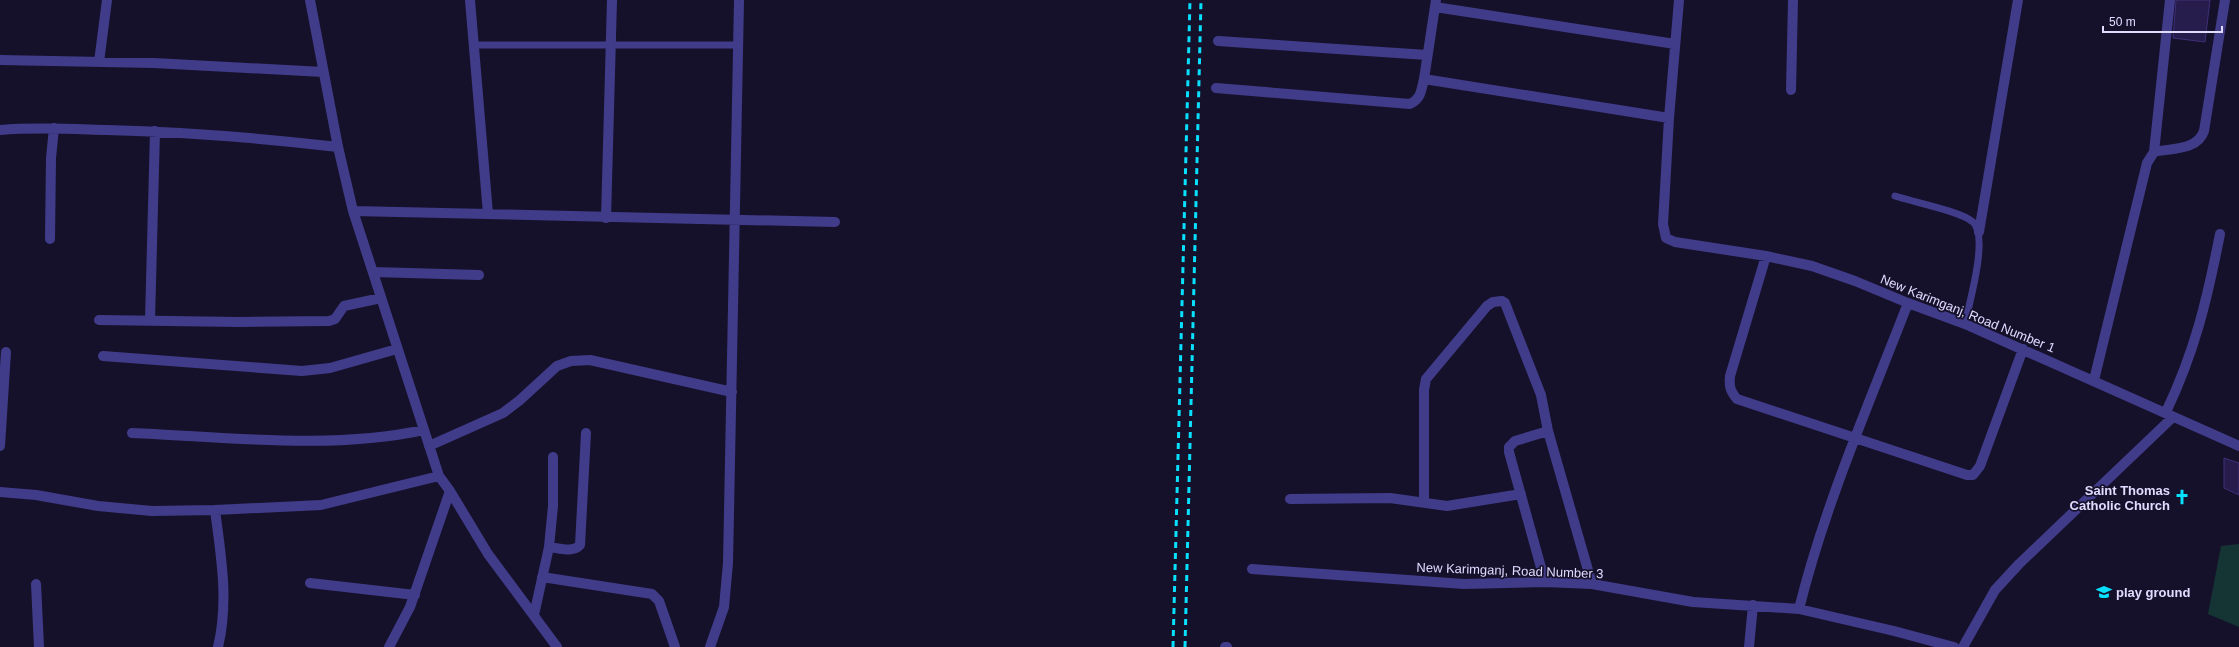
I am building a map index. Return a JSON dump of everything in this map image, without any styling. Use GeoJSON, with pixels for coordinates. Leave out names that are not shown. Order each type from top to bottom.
{"type":"FeatureCollection","features":[{"type":"Feature","properties":{"kind":"street"},"geometry":{"type":"LineString","coordinates":[[99,62],[107,0]]}},
{"type":"Feature","properties":{"kind":"street"},"geometry":{"type":"LineString","coordinates":[[310,0],[322,72],[353,211],[439,476],[450,491],[488,554],[557,647]]}},
{"type":"Feature","properties":{"kind":"street"},"geometry":{"type":"LineString","coordinates":[[470,0],[488,214]]}},
{"type":"Feature","properties":{"kind":"street"},"geometry":{"type":"LineString","coordinates":[[606,218],[612,0]]}},
{"type":"Feature","properties":{"kind":"street"},"geometry":{"type":"LineString","coordinates":[[710,647],[724,607],[727,578],[737,219],[739,0]]}},
{"type":"Feature","properties":{"kind":"street"},"geometry":{"type":"LineString","coordinates":[[1424,79],[1669,118],[1679,0]]}},
{"type":"Feature","properties":{"kind":"street"},"geometry":{"type":"LineString","coordinates":[[1791,90],[1793,0]]}},
{"type":"Feature","properties":{"kind":"street"},"geometry":{"type":"LineString","coordinates":[[1979,232],[2018,0]]}},
{"type":"Feature","properties":{"kind":"street"},"geometry":{"type":"LineString","coordinates":[[2094,380],[2147,163],[2154,152],[2170,0]]}},
{"type":"Feature","properties":{"kind":"street"},"geometry":{"type":"LineString","coordinates":[[2154,152],[2185,147],[2202,138],[2225,0]]}},
{"type":"Feature","properties":{"kind":"street"},"geometry":{"type":"LineString","coordinates":[[1216,88],[1410,104],[1416,101],[1420,96],[1436,3],[1675,44]]}},
{"type":"Feature","properties":{"kind":"street"},"geometry":{"type":"LineString","coordinates":[[1218,41],[1428,55]]}},
{"type":"Feature","properties":{"kind":"street"},"geometry":{"type":"LineString","coordinates":[[0,60],[208,65],[322,72]]}},
{"type":"Feature","properties":{"kind":"street","name":"New Karimganj, Road Number 1"},"geometry":{"type":"LineString","coordinates":[[1669,118],[1664,228],[1666,238],[1675,242],[1766,256],[1812,266],[1855,281],[1965,324],[2094,380],[2239,446]]}},
{"type":"Feature","properties":{"kind":"street"},"geometry":{"type":"LineString","coordinates":[[0,130],[54,128],[155,131],[240,136],[338,147]]}},
{"type":"Feature","properties":{"kind":"street"},"geometry":{"type":"LineString","coordinates":[[50,239],[50,158],[54,128]]}},
{"type":"Feature","properties":{"kind":"street"},"geometry":{"type":"LineString","coordinates":[[150,320],[155,131]]}},
{"type":"Feature","properties":{"kind":"street"},"geometry":{"type":"LineString","coordinates":[[353,211],[606,218],[737,219],[835,222]]}},
{"type":"Feature","properties":{"kind":"street"},"geometry":{"type":"LineString","coordinates":[[1963,647],[1994,590],[2169,414],[2194,346],[2206,305],[2220,234]]}},
{"type":"Feature","properties":{"kind":"street"},"geometry":{"type":"LineString","coordinates":[[1766,256],[1730,376],[1729,386],[1732,394],[1737,398],[1967,475],[1973,475],[1980,466],[2023,349]]}},
{"type":"Feature","properties":{"kind":"street"},"geometry":{"type":"LineString","coordinates":[[373,272],[479,275]]}},
{"type":"Feature","properties":{"kind":"street"},"geometry":{"type":"LineString","coordinates":[[99,320],[239,322],[329,321],[335,319],[344,306],[381,298]]}},
{"type":"Feature","properties":{"kind":"street"},"geometry":{"type":"LineString","coordinates":[[1424,502],[1424,390],[1426,379],[1461,336],[1493,302],[1497,300],[1505,303],[1542,394],[1548,431],[1592,584]]}},
{"type":"Feature","properties":{"kind":"street"},"geometry":{"type":"LineString","coordinates":[[1799,609],[1810,566],[1855,437],[1908,303]]}},
{"type":"Feature","properties":{"kind":"street"},"geometry":{"type":"LineString","coordinates":[[103,356],[302,371],[330,368],[397,349]]}},
{"type":"Feature","properties":{"kind":"street"},"geometry":{"type":"LineString","coordinates":[[0,446],[6,352]]}},
{"type":"Feature","properties":{"kind":"street"},"geometry":{"type":"LineString","coordinates":[[429,446],[503,414],[557,366],[571,361],[590,360],[732,392]]}},
{"type":"Feature","properties":{"kind":"street"},"geometry":{"type":"LineString","coordinates":[[132,433],[319,441],[388,438],[424,430]]}},
{"type":"Feature","properties":{"kind":"street"},"geometry":{"type":"LineString","coordinates":[[1545,582],[1520,494],[1509,447],[1515,442],[1548,431]]}},
{"type":"Feature","properties":{"kind":"street"},"geometry":{"type":"LineString","coordinates":[[549,547],[577,549],[580,545],[586,432]]}},
{"type":"Feature","properties":{"kind":"street"},"geometry":{"type":"LineString","coordinates":[[534,615],[549,547],[553,457]]}},
{"type":"Feature","properties":{"kind":"street"},"geometry":{"type":"LineString","coordinates":[[0,492],[36,495],[98,506],[152,511],[215,510],[321,505],[439,476]]}},
{"type":"Feature","properties":{"kind":"street"},"geometry":{"type":"LineString","coordinates":[[389,647],[415,595],[450,491]]}},
{"type":"Feature","properties":{"kind":"street"},"geometry":{"type":"LineString","coordinates":[[1290,499],[1390,498],[1447,506],[1520,494]]}},
{"type":"Feature","properties":{"kind":"street"},"geometry":{"type":"LineString","coordinates":[[215,510],[224,578],[224,607],[218,647]]}},
{"type":"Feature","properties":{"kind":"street","name":"New Karimganj, Road Number 3"},"geometry":{"type":"LineString","coordinates":[[1252,569],[1464,584],[1545,582],[1592,584],[1693,602],[1799,609],[1859,622],[1954,647]]}},
{"type":"Feature","properties":{"kind":"street"},"geometry":{"type":"LineString","coordinates":[[542,577],[652,594],[659,601],[675,647]]}},
{"type":"Feature","properties":{"kind":"street"},"geometry":{"type":"LineString","coordinates":[[310,583],[415,595]]}},
{"type":"Feature","properties":{"kind":"street"},"geometry":{"type":"LineString","coordinates":[[36,584],[39,647]]}},
{"type":"Feature","properties":{"kind":"street"},"geometry":{"type":"LineString","coordinates":[[1750,647],[1753,605]]}},
{"type":"Feature","properties":{"kind":"lane"},"geometry":{"type":"LineString","coordinates":[[474,45],[738,46]]}},
{"type":"Feature","properties":{"kind":"lane"},"geometry":{"type":"LineString","coordinates":[[1895,196],[1963,216],[1974,223],[1979,232],[1980,246],[1965,324]]}},
{"type":"Feature","properties":{"kind":"green space"},"geometry":{"type":"Polygon","coordinates":[[[2239,544],[2239,627],[2208,614],[2221,546],[2239,544]]]}},
{"type":"Feature","properties":{"kind":"building"},"geometry":{"type":"Polygon","coordinates":[[[2176,0],[2210,0],[2205,42],[2173,38],[2176,0]]]}},
{"type":"Feature","properties":{"kind":"building"},"geometry":{"type":"Polygon","coordinates":[[[2224,458],[2239,463],[2239,495],[2224,488],[2224,458]]]}},
{"type":"Feature","properties":{"kind":"railway"},"geometry":{"type":"LineString","coordinates":[[1173,647],[1190,0]]}},
{"type":"Feature","properties":{"kind":"railway"},"geometry":{"type":"LineString","coordinates":[[1185,647],[1201,0]]}},
{"type":"Feature","properties":{"kind":"place","name":"Saint Thomas Catholic Church"},"geometry":{"type":"Point","coordinates":[2182,497]}},
{"type":"Feature","properties":{"kind":"place","name":"play ground"},"geometry":{"type":"Point","coordinates":[2104,592]}}]}
